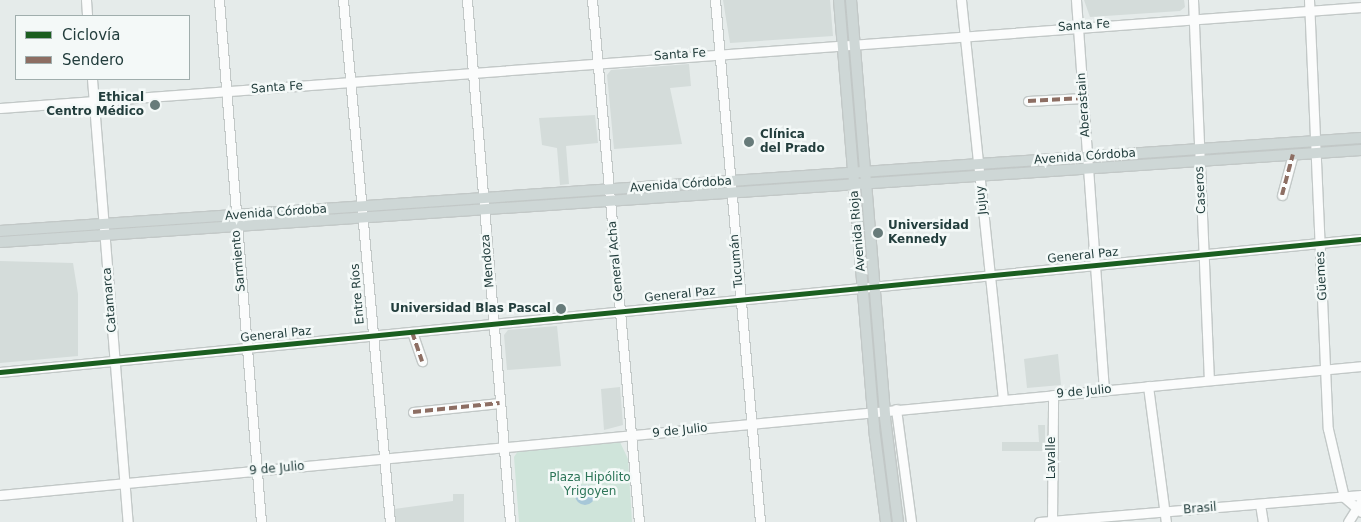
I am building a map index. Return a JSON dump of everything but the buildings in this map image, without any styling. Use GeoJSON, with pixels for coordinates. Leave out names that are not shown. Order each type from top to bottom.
{"type":"FeatureCollection","features":[{"type":"Feature","properties":{"kind":"main road","name":"Avenida Rioja"},"geometry":{"type":"LineString","coordinates":[[839,0],[873,412],[886,522]]}},
{"type":"Feature","properties":{"kind":"main road","name":"Avenida Rioja"},"geometry":{"type":"LineString","coordinates":[[851,0],[884,410],[898,522]]}},
{"type":"Feature","properties":{"kind":"main road","name":"Avenida Córdoba"},"geometry":{"type":"LineString","coordinates":[[484,204],[609,190],[1361,138]]}},
{"type":"Feature","properties":{"kind":"main road","name":"Avenida Córdoba"},"geometry":{"type":"LineString","coordinates":[[0,242],[105,235],[236,221],[362,212],[484,204],[610,201],[1361,150]]}},
{"type":"Feature","properties":{"kind":"main road","name":"Avenida Córdoba"},"geometry":{"type":"LineString","coordinates":[[0,231],[104,224],[236,221]]}},
{"type":"Feature","properties":{"kind":"main road"},"geometry":{"type":"LineString","coordinates":[[873,412],[888,449]]}},
{"type":"Feature","properties":{"kind":"main road"},"geometry":{"type":"LineString","coordinates":[[883,497],[892,522]]}},
{"type":"Feature","properties":{"kind":"street"},"geometry":{"type":"LineString","coordinates":[[86,0],[88,15]]}},
{"type":"Feature","properties":{"kind":"street","name":"Sarmiento"},"geometry":{"type":"LineString","coordinates":[[219,0],[261,522]]}},
{"type":"Feature","properties":{"kind":"street","name":"Entre Ríos"},"geometry":{"type":"LineString","coordinates":[[343,0],[390,522]]}},
{"type":"Feature","properties":{"kind":"street","name":"Mendoza"},"geometry":{"type":"LineString","coordinates":[[467,0],[510,522]]}},
{"type":"Feature","properties":{"kind":"street","name":"General Acha"},"geometry":{"type":"LineString","coordinates":[[592,0],[639,522]]}},
{"type":"Feature","properties":{"kind":"street","name":"Tucumán"},"geometry":{"type":"LineString","coordinates":[[715,0],[760,522]]}},
{"type":"Feature","properties":{"kind":"street","name":"Jujuy"},"geometry":{"type":"LineString","coordinates":[[961,0],[1003,399]]}},
{"type":"Feature","properties":{"kind":"street","name":"Aberastain"},"geometry":{"type":"LineString","coordinates":[[1076,0],[1104,390]]}},
{"type":"Feature","properties":{"kind":"street","name":"Caseros"},"geometry":{"type":"LineString","coordinates":[[1193,0],[1209,380]]}},
{"type":"Feature","properties":{"kind":"street","name":"Güemes"},"geometry":{"type":"LineString","coordinates":[[1309,0],[1328,429],[1344,497]]}},
{"type":"Feature","properties":{"kind":"street","name":"Santa Fe"},"geometry":{"type":"LineString","coordinates":[[0,108],[473,74],[598,61],[719,52],[1361,7]]}},
{"type":"Feature","properties":{"kind":"street","name":"Catamarca"},"geometry":{"type":"LineString","coordinates":[[92,80],[128,522]]}},
{"type":"Feature","properties":{"kind":"street"},"geometry":{"type":"LineString","coordinates":[[1028,101],[1083,98]]}},
{"type":"Feature","properties":{"kind":"street"},"geometry":{"type":"LineString","coordinates":[[1282,195],[1293,154]]}},
{"type":"Feature","properties":{"kind":"street","name":"General Paz"},"geometry":{"type":"LineString","coordinates":[[0,372],[1361,240]]}},
{"type":"Feature","properties":{"kind":"street"},"geometry":{"type":"LineString","coordinates":[[412,332],[422,361]]}},
{"type":"Feature","properties":{"kind":"street","name":"9 de Julio"},"geometry":{"type":"LineString","coordinates":[[0,495],[1361,366]]}},
{"type":"Feature","properties":{"kind":"street"},"geometry":{"type":"LineString","coordinates":[[1148,386],[1166,522]]}},
{"type":"Feature","properties":{"kind":"street","name":"Lavalle"},"geometry":{"type":"LineString","coordinates":[[1052,522],[1053,395]]}},
{"type":"Feature","properties":{"kind":"street"},"geometry":{"type":"LineString","coordinates":[[413,412],[500,403]]}},
{"type":"Feature","properties":{"kind":"street"},"geometry":{"type":"LineString","coordinates":[[896,409],[911,522]]}},
{"type":"Feature","properties":{"kind":"street","name":"Brasil"},"geometry":{"type":"LineString","coordinates":[[1039,522],[1361,495]]}},
{"type":"Feature","properties":{"kind":"street"},"geometry":{"type":"LineString","coordinates":[[1344,497],[1360,507],[1348,522]]}},
{"type":"Feature","properties":{"kind":"street"},"geometry":{"type":"LineString","coordinates":[[1260,504],[1264,522]]}},
{"type":"Feature","properties":{"kind":"shaded area"},"geometry":{"type":"Polygon","coordinates":[[[723,0],[830,0],[833,36],[730,43],[723,0]]]}},
{"type":"Feature","properties":{"kind":"shaded area"},"geometry":{"type":"Polygon","coordinates":[[[1084,0],[1184,0],[1185,7],[1180,11],[1090,17],[1084,0]]]}},
{"type":"Feature","properties":{"kind":"shaded area"},"geometry":{"type":"Polygon","coordinates":[[[689,64],[691,86],[670,88],[682,144],[614,149],[607,75],[611,70],[689,64]]]}},
{"type":"Feature","properties":{"kind":"shaded area"},"geometry":{"type":"Polygon","coordinates":[[[595,115],[598,143],[566,146],[569,184],[560,185],[557,148],[542,145],[539,118],[595,115]]]}},
{"type":"Feature","properties":{"kind":"shaded area"},"geometry":{"type":"Polygon","coordinates":[[[0,261],[73,263],[78,294],[78,356],[0,363],[0,261]]]}},
{"type":"Feature","properties":{"kind":"shaded area"},"geometry":{"type":"Polygon","coordinates":[[[557,326],[561,366],[507,370],[504,335],[508,330],[557,326]]]}},
{"type":"Feature","properties":{"kind":"shaded area"},"geometry":{"type":"Polygon","coordinates":[[[1058,354],[1061,385],[1027,388],[1024,359],[1058,354]]]}},
{"type":"Feature","properties":{"kind":"shaded area"},"geometry":{"type":"Polygon","coordinates":[[[620,387],[623,425],[604,430],[601,389],[620,387]]]}},
{"type":"Feature","properties":{"kind":"shaded area"},"geometry":{"type":"Polygon","coordinates":[[[1038,425],[1045,425],[1045,451],[1002,451],[1002,442],[1039,442],[1038,425]]]}},
{"type":"Feature","properties":{"kind":"shaded area"},"geometry":{"type":"Polygon","coordinates":[[[453,494],[464,494],[464,522],[395,522],[394,509],[453,501],[453,494]]]}},
{"type":"Feature","properties":{"kind":"green space","name":"Plaza Hipólito Yrigoyen"},"geometry":{"type":"Polygon","coordinates":[[[619,440],[628,459],[632,522],[519,522],[514,457],[518,451],[619,440]]]}},
{"type":"Feature","properties":{"kind":"water"},"geometry":{"type":"Polygon","coordinates":[[[585,485],[592,488],[595,495],[592,502],[585,505],[578,502],[575,495],[578,488],[585,485]]]}},
{"type":"Feature","properties":{"kind":"marked path"},"geometry":{"type":"LineString","coordinates":[[1028,101],[1083,98]]}},
{"type":"Feature","properties":{"kind":"marked path"},"geometry":{"type":"LineString","coordinates":[[1282,195],[1293,154]]}},
{"type":"Feature","properties":{"kind":"marked path"},"geometry":{"type":"LineString","coordinates":[[412,332],[422,361]]}},
{"type":"Feature","properties":{"kind":"marked path"},"geometry":{"type":"LineString","coordinates":[[413,412],[500,403]]}},
{"type":"Feature","properties":{"kind":"cycle path"},"geometry":{"type":"LineString","coordinates":[[0,372],[1361,239]]}},
{"type":"Feature","properties":{"kind":"place","name":"Ethical Centro Médico"},"geometry":{"type":"Point","coordinates":[155,105]}},
{"type":"Feature","properties":{"kind":"place","name":"Clínica del Prado"},"geometry":{"type":"Point","coordinates":[749,142]}},
{"type":"Feature","properties":{"kind":"place","name":"Universidad Kennedy"},"geometry":{"type":"Point","coordinates":[878,233]}},
{"type":"Feature","properties":{"kind":"place","name":"Universidad Blas Pascal"},"geometry":{"type":"Point","coordinates":[561,309]}}]}
